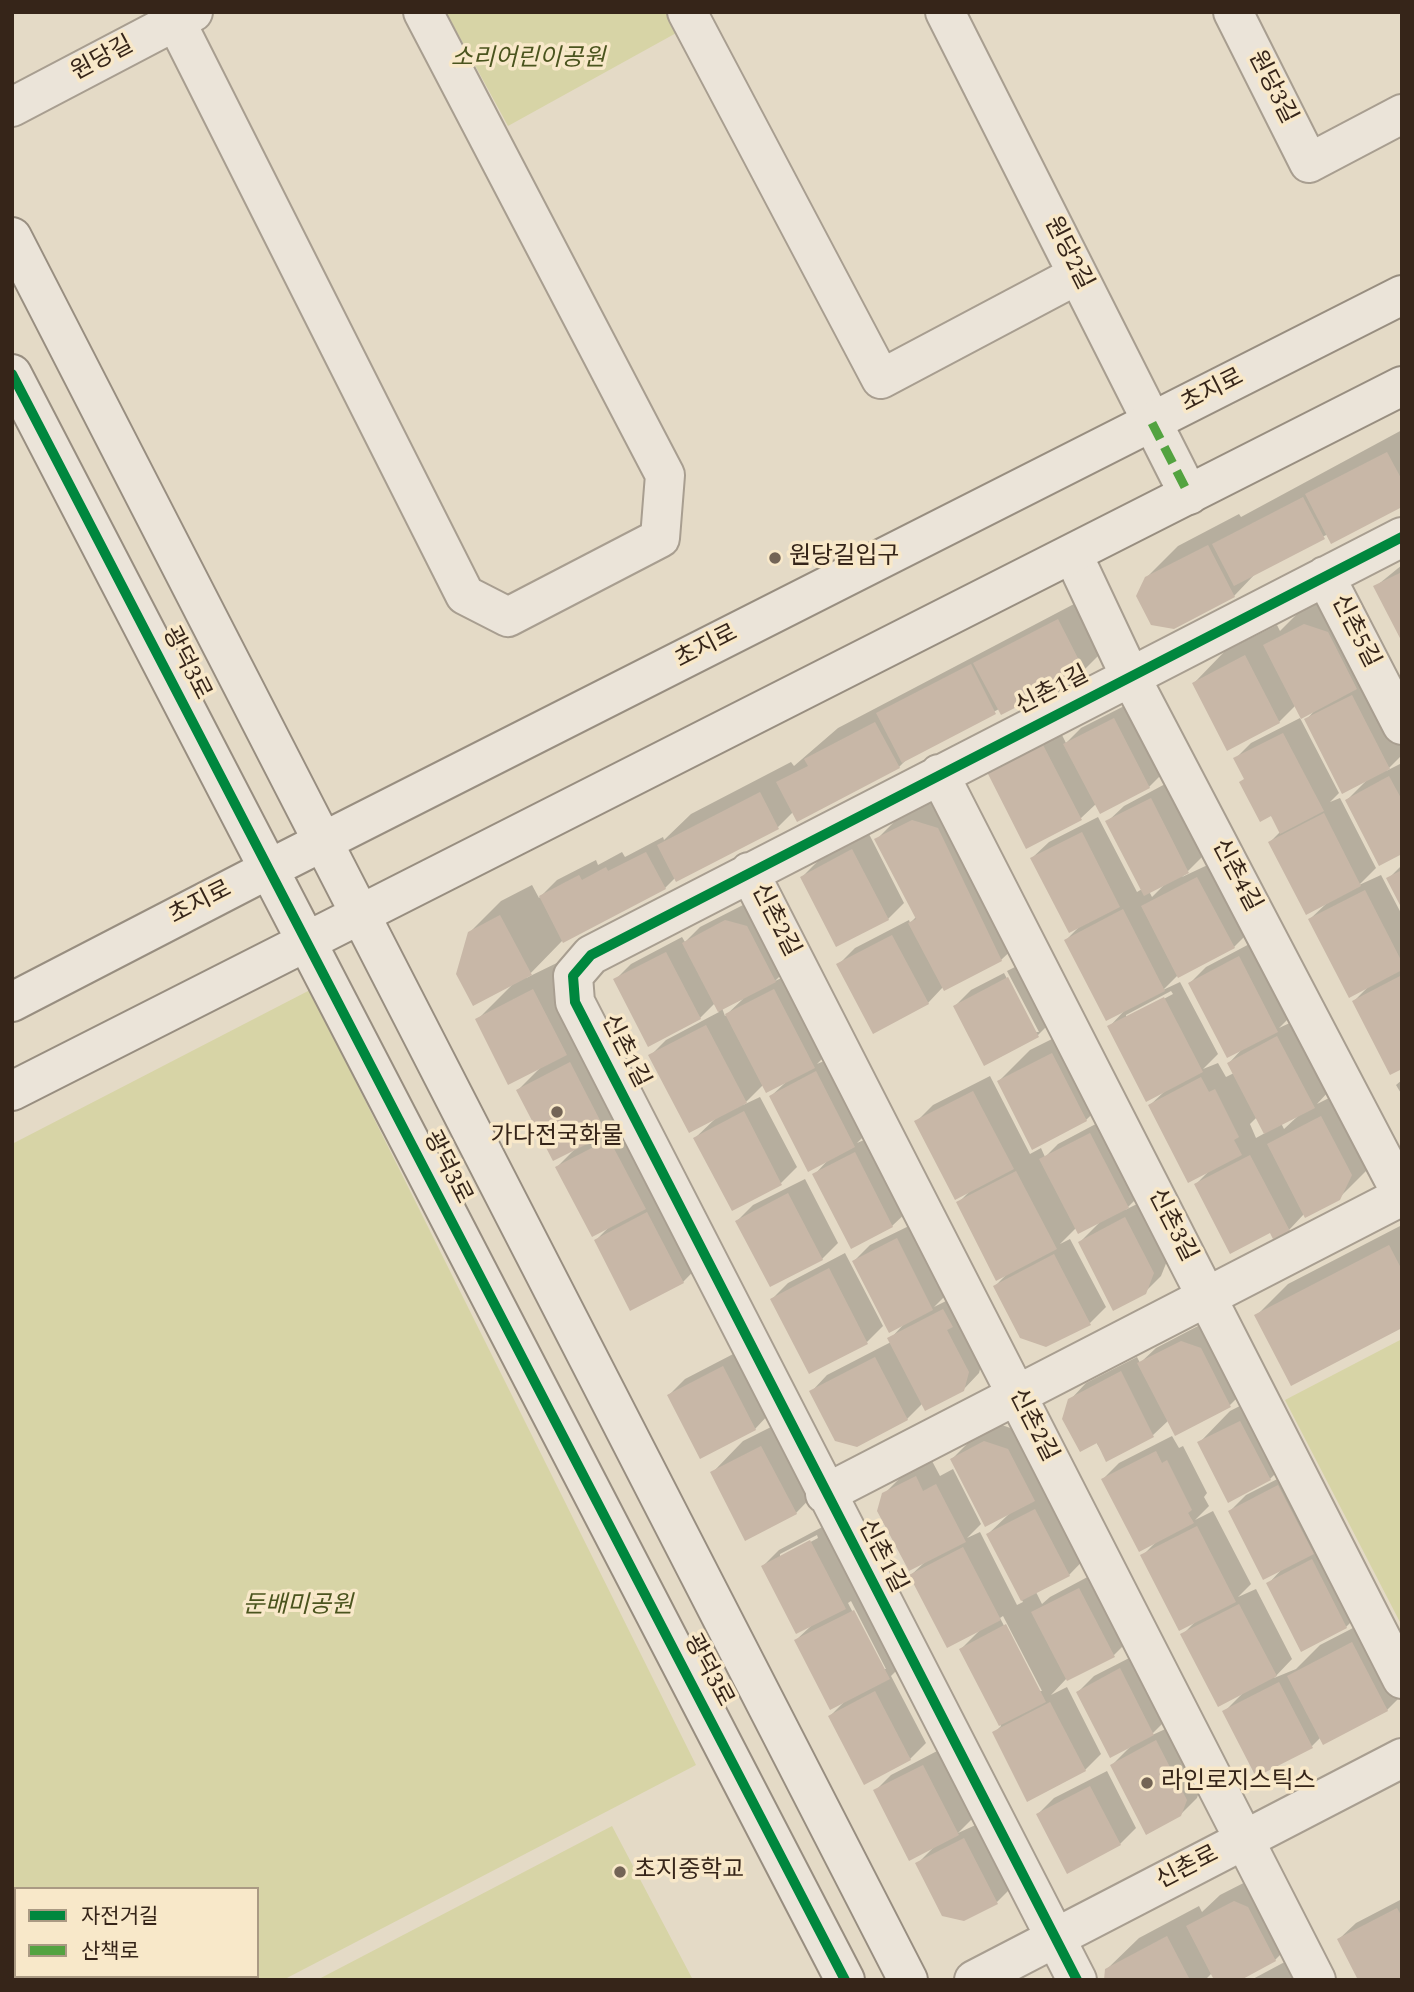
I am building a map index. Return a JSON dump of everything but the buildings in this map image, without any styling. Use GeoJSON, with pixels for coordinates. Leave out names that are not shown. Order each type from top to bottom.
{"type":"FeatureCollection","features":[{"type":"Feature","properties":{"kind":"street"},"geometry":{"type":"LineString","coordinates":[[180,15],[465,594],[509,617],[660,538],[665,475],[423,12]]}},
{"type":"Feature","properties":{"kind":"street"},"geometry":{"type":"LineString","coordinates":[[687,12],[881,379],[1077,275]]}},
{"type":"Feature","properties":{"kind":"street","name":"원당2길"},"geometry":{"type":"LineString","coordinates":[[945,12],[1189,495]]}},
{"type":"Feature","properties":{"kind":"street","name":"원당3길"},"geometry":{"type":"LineString","coordinates":[[1233,12],[1309,163],[1402,114]]}},
{"type":"Feature","properties":{"kind":"street","name":"원당길"},"geometry":{"type":"LineString","coordinates":[[12,107],[180,15]]}},
{"type":"Feature","properties":{"kind":"street","name":"광덕3로"},"geometry":{"type":"LineString","coordinates":[[12,237],[908,1980]]}},
{"type":"Feature","properties":{"kind":"street","name":"초지로"},"geometry":{"type":"LineString","coordinates":[[12,1002],[1402,295]]}},
{"type":"Feature","properties":{"kind":"street","name":"광덕3로"},"geometry":{"type":"LineString","coordinates":[[12,374],[845,1980]]}},
{"type":"Feature","properties":{"kind":"street"},"geometry":{"type":"LineString","coordinates":[[12,1091],[304,940],[1073,555],[1402,386]]}},
{"type":"Feature","properties":{"kind":"street","name":"신촌1길"},"geometry":{"type":"LineString","coordinates":[[1077,1980],[825,1494],[575,1002],[573,976],[591,955],[1402,537]]}},
{"type":"Feature","properties":{"kind":"street","name":"신촌4길"},"geometry":{"type":"LineString","coordinates":[[1073,555],[1130,676],[1402,1196]]}},
{"type":"Feature","properties":{"kind":"street","name":"신촌5길"},"geometry":{"type":"LineString","coordinates":[[1325,576],[1402,725]]}},
{"type":"Feature","properties":{"kind":"street","name":"신촌3길"},"geometry":{"type":"LineString","coordinates":[[939,774],[1402,1679]]}},
{"type":"Feature","properties":{"kind":"street","name":"신촌2길"},"geometry":{"type":"LineString","coordinates":[[749,872],[1316,1980]]}},
{"type":"Feature","properties":{"kind":"street"},"geometry":{"type":"LineString","coordinates":[[825,1494],[1402,1196]]}},
{"type":"Feature","properties":{"kind":"street","name":"신촌로"},"geometry":{"type":"LineString","coordinates":[[974,1980],[1402,1758]]}},
{"type":"Feature","properties":{"kind":"green space","name":"소리어린이공원"},"geometry":{"type":"Polygon","coordinates":[[[446,12],[667,12],[678,32],[508,126],[446,12]]]}},
{"type":"Feature","properties":{"kind":"green space","name":"둔배미공원"},"geometry":{"type":"Polygon","coordinates":[[[310,990],[696,1765],[283,1980],[12,1980],[12,1144],[310,990]]]}},
{"type":"Feature","properties":{"kind":"green space"},"geometry":{"type":"Polygon","coordinates":[[[1402,1339],[1402,1626],[1285,1400],[1402,1339]]]}},
{"type":"Feature","properties":{"kind":"green space"},"geometry":{"type":"Polygon","coordinates":[[[612,1826],[693,1980],[317,1980],[612,1826]]]}},
{"type":"Feature","properties":{"kind":"marked path"},"geometry":{"type":"LineString","coordinates":[[1152,423],[1189,495]]}},
{"type":"Feature","properties":{"kind":"cycle path"},"geometry":{"type":"LineString","coordinates":[[12,374],[845,1980]]}},
{"type":"Feature","properties":{"kind":"cycle path"},"geometry":{"type":"LineString","coordinates":[[1077,1980],[575,1002],[573,976],[591,955],[1402,537]]}},
{"type":"Feature","properties":{"kind":"place","name":"원당길입구"},"geometry":{"type":"Point","coordinates":[775,558]}},
{"type":"Feature","properties":{"kind":"place","name":"가다전국화물"},"geometry":{"type":"Point","coordinates":[557,1112]}},
{"type":"Feature","properties":{"kind":"place","name":"라인로지스틱스"},"geometry":{"type":"Point","coordinates":[1147,1783]}},
{"type":"Feature","properties":{"kind":"place","name":"초지중학교"},"geometry":{"type":"Point","coordinates":[620,1872]}}]}
